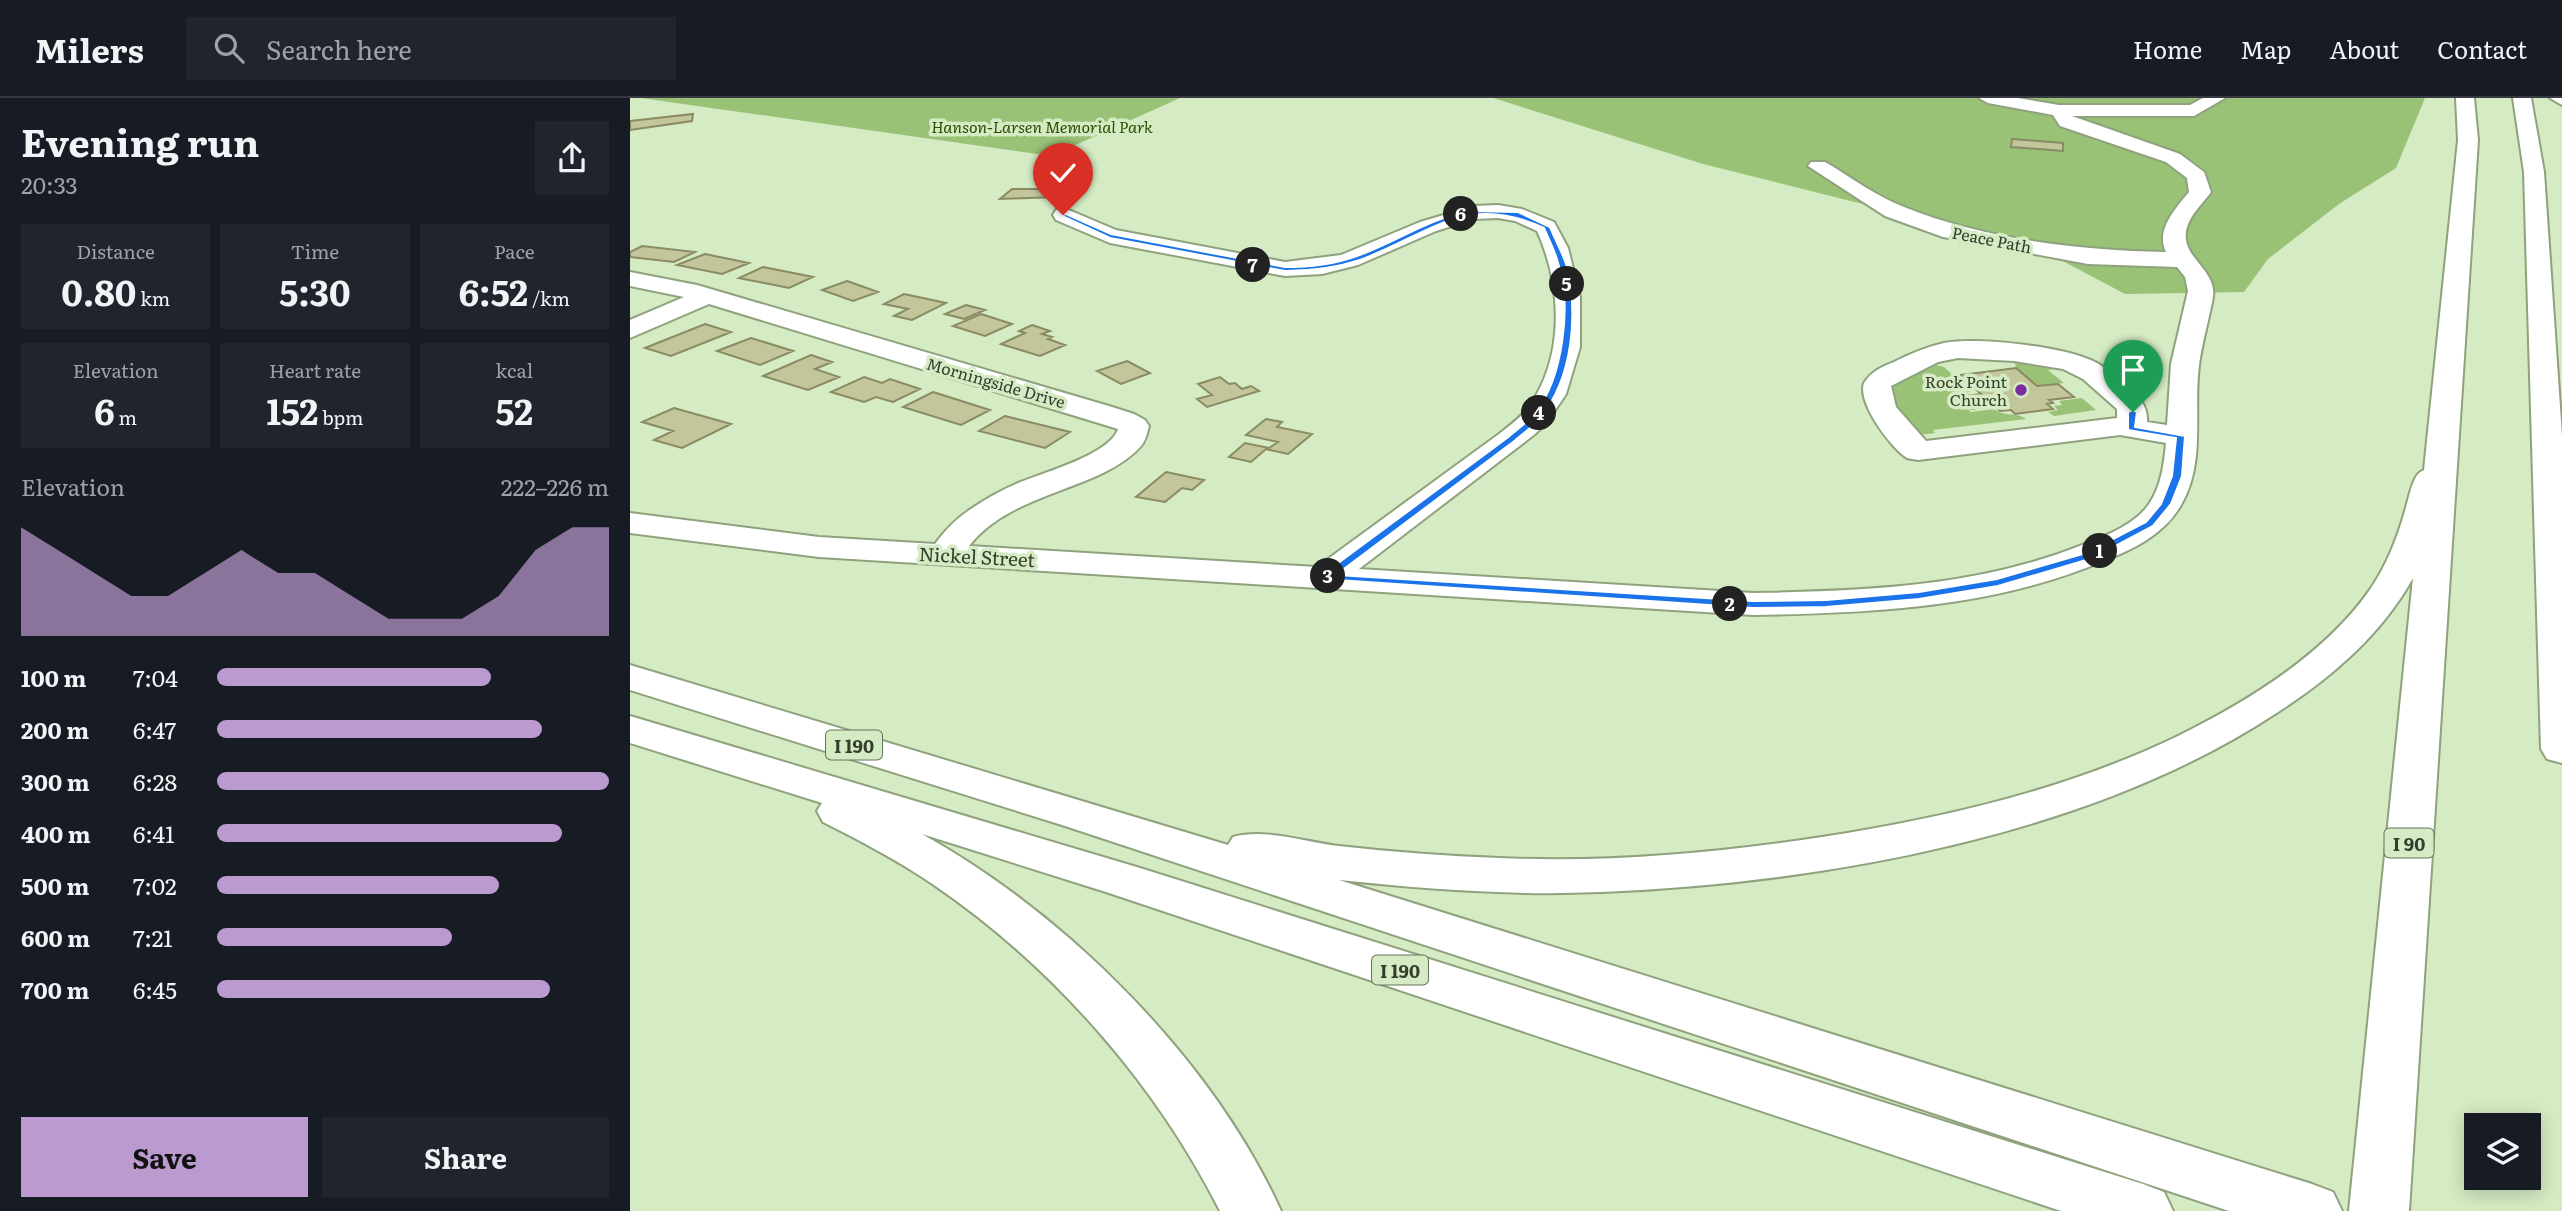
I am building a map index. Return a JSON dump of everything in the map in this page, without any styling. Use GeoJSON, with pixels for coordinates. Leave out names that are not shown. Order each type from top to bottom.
{"type":"FeatureCollection","features":[{"type":"Feature","properties":{"kind":"main road"},"geometry":{"type":"LineString","coordinates":[[1988,98],[2059,111],[2194,110],[2216,98]]}},
{"type":"Feature","properties":{"kind":"main road","name":"I 90"},"geometry":{"type":"LineString","coordinates":[[2379,1211],[2468,140],[2465,98]]}},
{"type":"Feature","properties":{"kind":"main road"},"geometry":{"type":"LineString","coordinates":[[2522,98],[2534,172],[2562,749]]}},
{"type":"Feature","properties":{"kind":"main road"},"geometry":{"type":"LineString","coordinates":[[2059,111],[2067,122],[2173,158],[2197,176],[2200,191],[2176,228],[2174,237],[2180,260]]}},
{"type":"Feature","properties":{"kind":"main road","name":"Peace Path"},"geometry":{"type":"LineString","coordinates":[[1818,166],[1893,211],[1951,232],[2088,257],[2180,260]]}},
{"type":"Feature","properties":{"kind":"main road"},"geometry":{"type":"LineString","coordinates":[[1063,215],[1110,236],[1285,269],[1311,269],[1356,258],[1446,218],[1469,213],[1518,214],[1546,227],[1563,265],[1570,313],[1560,370],[1548,400],[1537,416],[1510,440],[1326,577]]}},
{"type":"Feature","properties":{"kind":"main road","name":"Nickel Street"},"geometry":{"type":"LineString","coordinates":[[630,523],[819,547],[1741,604],[1826,604],[1919,596],[2038,573],[2090,556],[2149,524],[2166,504],[2177,476],[2185,366],[2202,287],[2194,272],[2180,260]]}},
{"type":"Feature","properties":{"kind":"main road","name":"Morningside Drive"},"geometry":{"type":"LineString","coordinates":[[630,279],[688,290],[1099,412],[1134,426],[1130,440],[1106,459],[1026,492],[985,514],[963,531],[944,555]]}},
{"type":"Feature","properties":{"kind":"main road"},"geometry":{"type":"LineString","coordinates":[[630,330],[705,297]]}},
{"type":"Feature","properties":{"kind":"main road"},"geometry":{"type":"LineString","coordinates":[[2131,425],[1918,451],[1887,415],[1876,387],[1879,381],[1889,374],[1947,351],[1986,350],[2063,361],[2079,365],[2130,405],[2133,412],[2131,429],[2180,436]]}},
{"type":"Feature","properties":{"kind":"main road","name":"I 190"},"geometry":{"type":"LineString","coordinates":[[1079,814],[1196,839],[1346,864],[1470,876],[1546,878],[1627,875],[1787,860],[1867,847],[1970,824],[2074,794],[2166,759],[2222,731],[2289,687],[2347,639],[2385,595],[2411,546],[2430,480],[2439,475]]}},
{"type":"Feature","properties":{"kind":"main road","name":"I 190"},"geometry":{"type":"LineString","coordinates":[[630,677],[1079,814],[2145,1185]]}},
{"type":"Feature","properties":{"kind":"main road","name":"I 190"},"geometry":{"type":"LineString","coordinates":[[643,733],[1123,880],[2145,1185]]}},
{"type":"Feature","properties":{"kind":"main road","name":"I 190"},"geometry":{"type":"LineString","coordinates":[[643,733],[771,781],[841,812],[967,884],[1057,958],[1141,1046],[1209,1139],[1251,1211]]}},
{"type":"Feature","properties":{"kind":"main road"},"geometry":{"type":"LineString","coordinates":[[2145,1185],[2312,1211]]}},
{"type":"Feature","properties":{"kind":"green space","name":"Hanson-Larsen Memorial Park"},"geometry":{"type":"Polygon","coordinates":[[[641,98],[1180,98],[1051,156],[641,98]]]}},
{"type":"Feature","properties":{"kind":"green space"},"geometry":{"type":"Polygon","coordinates":[[[1493,98],[2425,98],[2396,168],[2339,204],[2268,259],[2244,292],[2125,294],[2038,248],[1703,164],[1493,98]]]}},
{"type":"Feature","properties":{"kind":"green space"},"geometry":{"type":"Polygon","coordinates":[[[2015,363],[2067,367],[2048,370],[2064,383],[2037,386],[2016,368],[2015,363]]]}},
{"type":"Feature","properties":{"kind":"green space"},"geometry":{"type":"Polygon","coordinates":[[[1936,365],[1944,367],[1971,391],[1956,397],[1971,412],[1994,409],[2026,419],[1933,430],[1935,433],[1918,435],[1911,431],[1883,388],[1914,371],[1936,365]]]}},
{"type":"Feature","properties":{"kind":"green space"},"geometry":{"type":"Polygon","coordinates":[[[2082,398],[2096,410],[2054,416],[2048,412],[2058,410],[2054,406],[2062,405],[2059,401],[2082,398]]]}},
{"type":"Feature","properties":{"kind":"building"},"geometry":{"type":"Polygon","coordinates":[[[693,114],[692,121],[630,130],[630,121],[693,114]]]}},
{"type":"Feature","properties":{"kind":"building"},"geometry":{"type":"Polygon","coordinates":[[[2012,139],[2063,143],[2063,151],[2011,147],[2012,139]]]}},
{"type":"Feature","properties":{"kind":"building"},"geometry":{"type":"Polygon","coordinates":[[[1012,189],[1064,189],[1056,197],[1000,199],[1012,189]]]}},
{"type":"Feature","properties":{"kind":"building"},"geometry":{"type":"Polygon","coordinates":[[[642,246],[695,252],[674,262],[630,257],[630,252],[642,246]]]}},
{"type":"Feature","properties":{"kind":"building"},"geometry":{"type":"Polygon","coordinates":[[[705,254],[749,263],[722,274],[677,265],[705,254]]]}},
{"type":"Feature","properties":{"kind":"building"},"geometry":{"type":"Polygon","coordinates":[[[763,267],[813,277],[789,288],[739,278],[763,267]]]}},
{"type":"Feature","properties":{"kind":"building"},"geometry":{"type":"Polygon","coordinates":[[[847,281],[878,292],[853,301],[822,290],[847,281]]]}},
{"type":"Feature","properties":{"kind":"building"},"geometry":{"type":"Polygon","coordinates":[[[904,294],[946,303],[912,320],[894,316],[908,309],[884,304],[904,294]]]}},
{"type":"Feature","properties":{"kind":"building"},"geometry":{"type":"Polygon","coordinates":[[[966,305],[985,310],[964,319],[945,314],[966,305]]]}},
{"type":"Feature","properties":{"kind":"building"},"geometry":{"type":"Polygon","coordinates":[[[981,314],[1012,324],[985,336],[953,326],[981,314]]]}},
{"type":"Feature","properties":{"kind":"building"},"geometry":{"type":"Polygon","coordinates":[[[705,324],[731,332],[671,356],[645,348],[705,324]]]}},
{"type":"Feature","properties":{"kind":"building"},"geometry":{"type":"Polygon","coordinates":[[[1032,325],[1050,331],[1042,334],[1065,345],[1040,356],[1001,344],[1025,333],[1019,331],[1032,325]]]}},
{"type":"Feature","properties":{"kind":"building"},"geometry":{"type":"Polygon","coordinates":[[[751,338],[793,351],[760,365],[717,351],[751,338]]]}},
{"type":"Feature","properties":{"kind":"building"},"geometry":{"type":"Polygon","coordinates":[[[811,355],[832,362],[815,369],[839,377],[808,390],[763,376],[811,355]]]}},
{"type":"Feature","properties":{"kind":"building"},"geometry":{"type":"Polygon","coordinates":[[[1127,361],[1150,373],[1121,384],[1097,371],[1127,361]]]}},
{"type":"Feature","properties":{"kind":"building","name":"Rock Point Church"},"geometry":{"type":"Polygon","coordinates":[[[2016,368],[2037,386],[2058,384],[2074,397],[2049,400],[2053,403],[2047,404],[2053,409],[2015,414],[2011,410],[2000,411],[1994,406],[1971,409],[1959,397],[1981,394],[1961,375],[2016,368]]]}},
{"type":"Feature","properties":{"kind":"building"},"geometry":{"type":"Polygon","coordinates":[[[864,377],[882,383],[890,379],[920,389],[893,402],[876,397],[864,402],[831,392],[864,377]]]}},
{"type":"Feature","properties":{"kind":"building"},"geometry":{"type":"Polygon","coordinates":[[[1220,377],[1242,389],[1251,386],[1259,391],[1207,407],[1197,399],[1212,395],[1198,384],[1220,377]]]}},
{"type":"Feature","properties":{"kind":"building"},"geometry":{"type":"Polygon","coordinates":[[[933,392],[990,410],[961,425],[903,407],[933,392]]]}},
{"type":"Feature","properties":{"kind":"building"},"geometry":{"type":"Polygon","coordinates":[[[674,408],[731,424],[682,448],[654,440],[673,431],[642,422],[674,408]]]}},
{"type":"Feature","properties":{"kind":"building"},"geometry":{"type":"Polygon","coordinates":[[[1005,416],[1070,432],[1045,448],[979,431],[1005,416]]]}},
{"type":"Feature","properties":{"kind":"building"},"geometry":{"type":"Polygon","coordinates":[[[1266,419],[1282,422],[1277,427],[1312,434],[1288,454],[1266,449],[1251,462],[1229,457],[1245,443],[1269,448],[1278,442],[1246,435],[1266,419]]]}},
{"type":"Feature","properties":{"kind":"building"},"geometry":{"type":"Polygon","coordinates":[[[1166,472],[1204,480],[1192,490],[1182,488],[1165,502],[1136,497],[1166,472]]]}},
{"type":"Feature","properties":{"kind":"place","name":"Rock Point Church"},"geometry":{"type":"Point","coordinates":[2021,390]}},
{"type":"Feature","properties":{"kind":"route"},"geometry":{"type":"LineString","coordinates":[[1063,215],[1110,236],[1285,269],[1311,269],[1356,258],[1446,218],[1469,213],[1495,211],[1518,214],[1534,219],[1546,227],[1563,265],[1570,313],[1560,370],[1548,400],[1537,416],[1510,440],[1326,577],[1682,602],[1753,604],[1826,604],[1919,596],[1998,582],[2038,573],[2090,556],[2149,524],[2166,504],[2177,476],[2180,436],[2131,429],[2133,412]]}}]}
